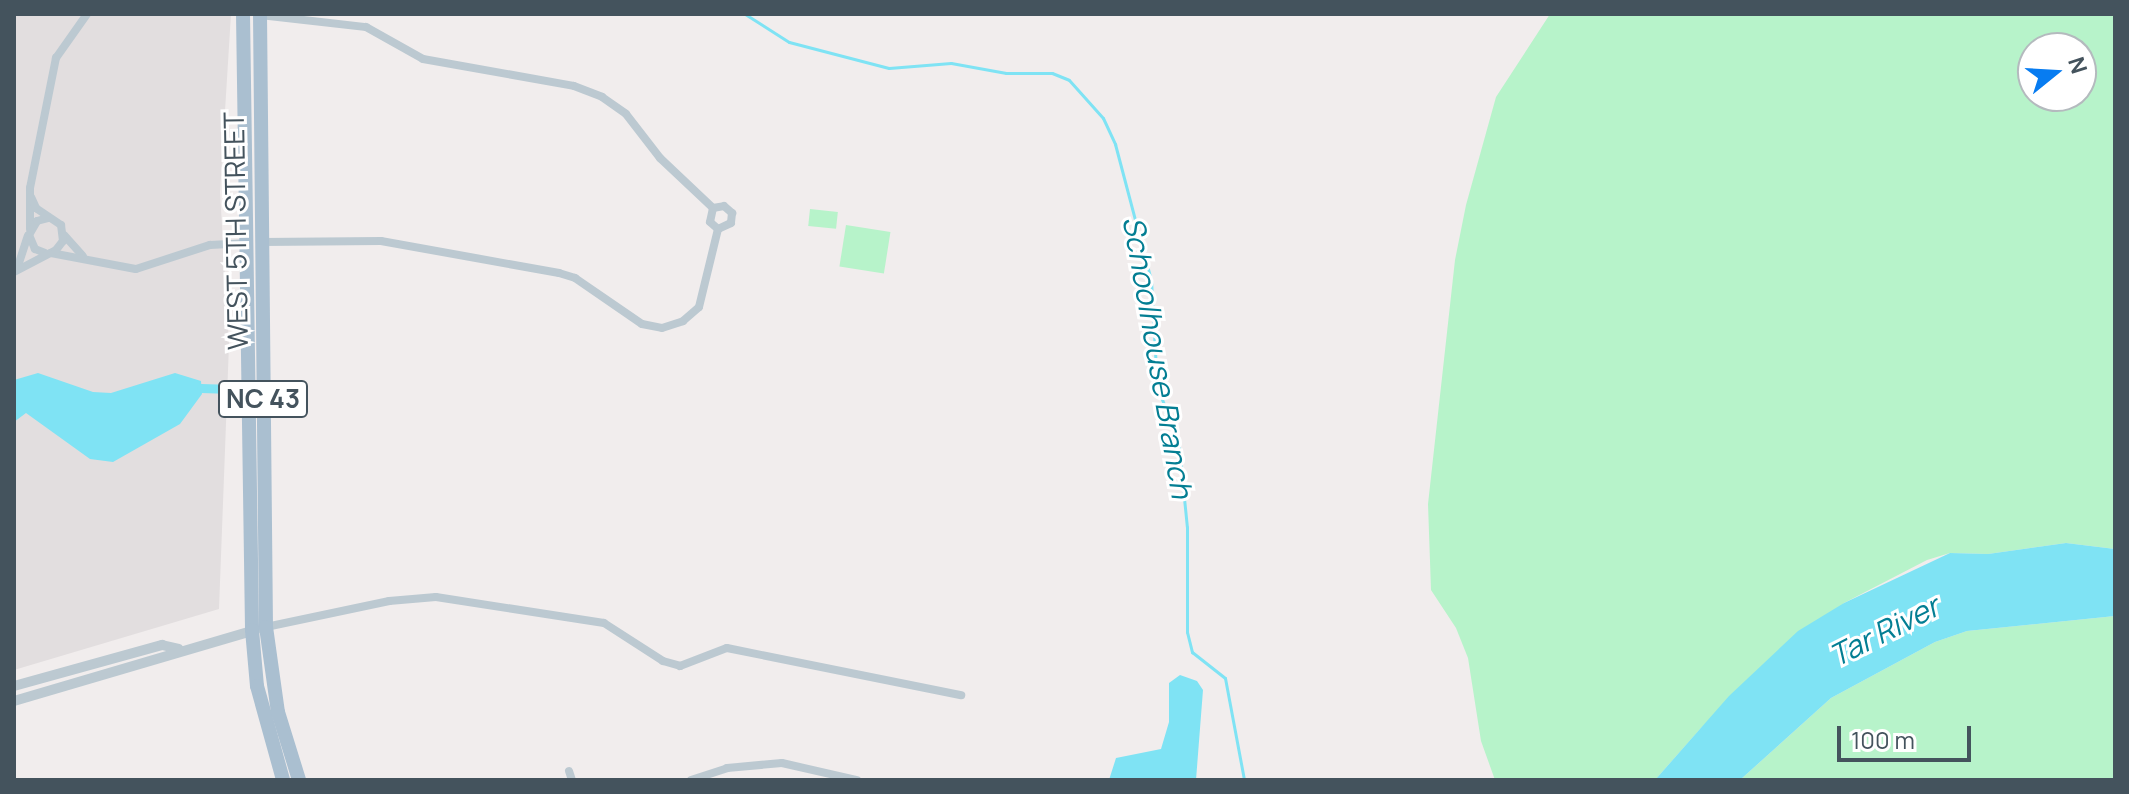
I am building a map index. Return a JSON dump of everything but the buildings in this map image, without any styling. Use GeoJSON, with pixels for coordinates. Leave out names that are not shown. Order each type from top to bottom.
{"type":"FeatureCollection","features":[{"type":"Feature","properties":{"kind":"main road","name":"WEST 5TH STREET"},"geometry":{"type":"LineString","coordinates":[[243,14],[252,242],[259,629],[257,686],[283,780]]}},
{"type":"Feature","properties":{"kind":"main road","name":"WEST 5TH STREET"},"geometry":{"type":"LineString","coordinates":[[252,242],[260,15]]}},
{"type":"Feature","properties":{"kind":"main road","name":"WEST 5TH STREET"},"geometry":{"type":"LineString","coordinates":[[259,629],[278,712],[299,780]]}},
{"type":"Feature","properties":{"kind":"street"},"geometry":{"type":"LineString","coordinates":[[87,14],[56,58],[29,194],[30,232],[35,249],[83,256],[136,269],[210,245],[381,241],[559,273],[575,278],[642,324],[662,328],[699,307],[718,229]]}},
{"type":"Feature","properties":{"kind":"street"},"geometry":{"type":"LineString","coordinates":[[260,15],[366,27],[423,59],[574,86],[602,97],[626,114],[660,158],[713,208]]}},
{"type":"Feature","properties":{"kind":"street"},"geometry":{"type":"LineString","coordinates":[[29,194],[48,218],[61,225],[64,235],[83,256]]}},
{"type":"Feature","properties":{"kind":"street"},"geometry":{"type":"LineString","coordinates":[[713,208],[724,206],[732,213],[731,223],[718,229]]}},
{"type":"Feature","properties":{"kind":"street"},"geometry":{"type":"LineString","coordinates":[[713,208],[710,222],[718,229]]}},
{"type":"Feature","properties":{"kind":"street"},"geometry":{"type":"LineString","coordinates":[[16,271],[30,232],[48,218]]}},
{"type":"Feature","properties":{"kind":"street"},"geometry":{"type":"LineString","coordinates":[[16,271],[48,253],[64,235]]}},
{"type":"Feature","properties":{"kind":"street"},"geometry":{"type":"LineString","coordinates":[[14,701],[164,661],[179,649],[259,629],[389,601],[436,597],[604,623],[663,661],[680,666],[727,648],[961,695]]}},
{"type":"Feature","properties":{"kind":"street"},"geometry":{"type":"LineString","coordinates":[[14,686],[162,645],[179,649]]}},
{"type":"Feature","properties":{"kind":"street"},"geometry":{"type":"LineString","coordinates":[[691,780],[727,768],[782,763],[827,776],[857,780]]}},
{"type":"Feature","properties":{"kind":"shaded area"},"geometry":{"type":"Polygon","coordinates":[[[14,14],[231,14],[220,192],[229,344],[219,609],[14,670],[14,14]]]}},
{"type":"Feature","properties":{"kind":"green space"},"geometry":{"type":"Polygon","coordinates":[[[1550,14],[2115,14],[2115,549],[2066,543],[1988,554],[1950,553],[1927,560],[1844,603],[1701,728],[1655,780],[1495,780],[1481,741],[1468,658],[1456,628],[1431,590],[1428,504],[1455,260],[1466,205],[1496,97],[1550,14]]]}},
{"type":"Feature","properties":{"kind":"green space"},"geometry":{"type":"Polygon","coordinates":[[[810,209],[838,212],[836,229],[808,226],[810,209]]]}},
{"type":"Feature","properties":{"kind":"green space"},"geometry":{"type":"Polygon","coordinates":[[[846,225],[890,232],[884,274],[839,266],[846,225]]]}},
{"type":"Feature","properties":{"kind":"green space"},"geometry":{"type":"Polygon","coordinates":[[[2115,616],[2115,780],[1740,780],[1831,698],[1935,642],[1967,631],[2115,616]]]}},
{"type":"Feature","properties":{"kind":"water"},"geometry":{"type":"Polygon","coordinates":[[[38,373],[93,392],[111,393],[175,373],[201,381],[202,394],[180,424],[113,462],[90,459],[26,413],[14,422],[14,380],[38,373]]]}},
{"type":"Feature","properties":{"kind":"water","name":"Tar River"},"geometry":{"type":"Polygon","coordinates":[[[2066,543],[2115,549],[2115,616],[1967,631],[1935,642],[1831,698],[1740,780],[1655,780],[1729,696],[1798,631],[1844,603],[1950,553],[1988,554],[2066,543]]]}},
{"type":"Feature","properties":{"kind":"water"},"geometry":{"type":"Polygon","coordinates":[[[1180,675],[1197,681],[1203,690],[1196,780],[1109,780],[1116,758],[1161,749],[1169,722],[1169,683],[1180,675]]]}},
{"type":"Feature","properties":{"kind":"waterway","name":"Schoolhouse Branch"},"geometry":{"type":"LineString","coordinates":[[745,14],[789,42],[889,68],[951,63],[1006,73],[1052,73],[1069,80],[1103,118],[1115,144],[1151,280],[1157,387],[1178,439],[1187,527],[1187,632],[1192,652],[1225,678],[1244,780]]}},
{"type":"Feature","properties":{"kind":"waterway"},"geometry":{"type":"LineString","coordinates":[[201,388],[232,389]]}}]}
